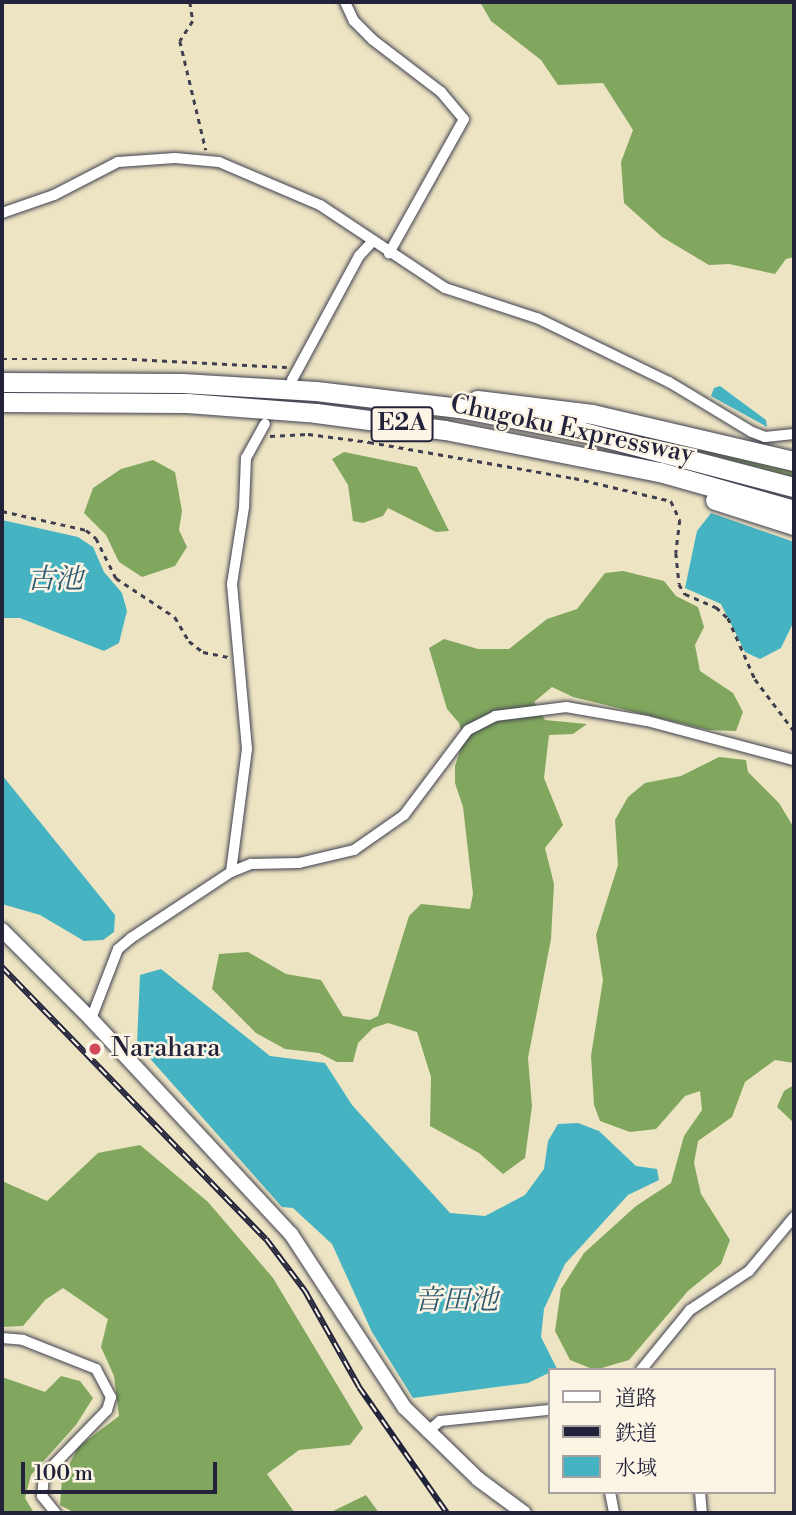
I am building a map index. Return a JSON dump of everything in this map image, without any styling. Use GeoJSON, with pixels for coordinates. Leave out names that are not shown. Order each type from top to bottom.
{"type":"FeatureCollection","features":[{"type":"Feature","properties":{"kind":"highway","name":"Chugoku Expressway"},"geometry":{"type":"LineString","coordinates":[[2,382],[182,383],[316,391],[459,408],[580,431],[794,486]]}},
{"type":"Feature","properties":{"kind":"highway"},"geometry":{"type":"LineString","coordinates":[[316,391],[428,394],[592,414],[794,461]]}},
{"type":"Feature","properties":{"kind":"highway","name":"Chugoku Expressway"},"geometry":{"type":"LineString","coordinates":[[2,402],[187,403],[316,413],[542,445],[660,472],[794,510]]}},
{"type":"Feature","properties":{"kind":"highway"},"geometry":{"type":"LineString","coordinates":[[542,445],[794,525]]}},
{"type":"Feature","properties":{"kind":"main road"},"geometry":{"type":"LineString","coordinates":[[2,930],[91,1018],[291,1234],[391,1389],[427,1432],[524,1513]]}},
{"type":"Feature","properties":{"kind":"street"},"geometry":{"type":"LineString","coordinates":[[345,2],[364,31],[441,92],[464,119],[389,253]]}},
{"type":"Feature","properties":{"kind":"street"},"geometry":{"type":"LineString","coordinates":[[2,213],[54,195],[105,165],[141,159],[204,160],[288,189],[445,288],[537,318],[669,382],[752,432],[765,437],[794,433]]}},
{"type":"Feature","properties":{"kind":"street"},"geometry":{"type":"LineString","coordinates":[[294,375],[359,256],[373,241]]}},
{"type":"Feature","properties":{"kind":"street"},"geometry":{"type":"LineString","coordinates":[[231,872],[247,749],[232,584],[244,507],[246,458],[262,429]]}},
{"type":"Feature","properties":{"kind":"street"},"geometry":{"type":"LineString","coordinates":[[91,1018],[118,949],[231,872],[251,864],[299,863],[354,850],[404,815],[468,730],[495,716],[566,708],[647,721],[794,760]]}},
{"type":"Feature","properties":{"kind":"street"},"geometry":{"type":"LineString","coordinates":[[643,1368],[690,1310],[749,1271],[794,1217]]}},
{"type":"Feature","properties":{"kind":"street"},"geometry":{"type":"LineString","coordinates":[[2,1338],[23,1340],[96,1369],[106,1381],[111,1397],[107,1410],[44,1475],[42,1496],[56,1513]]}},
{"type":"Feature","properties":{"kind":"street"},"geometry":{"type":"LineString","coordinates":[[427,1432],[440,1421],[548,1410]]}},
{"type":"Feature","properties":{"kind":"street"},"geometry":{"type":"LineString","coordinates":[[610,1494],[614,1513]]}},
{"type":"Feature","properties":{"kind":"street"},"geometry":{"type":"LineString","coordinates":[[700,1494],[702,1513]]}},
{"type":"Feature","properties":{"kind":"path"},"geometry":{"type":"LineString","coordinates":[[190,2],[193,20],[180,41],[204,160]]}},
{"type":"Feature","properties":{"kind":"path"},"geometry":{"type":"LineString","coordinates":[[2,359],[235,362],[294,375]]}},
{"type":"Feature","properties":{"kind":"path"},"geometry":{"type":"LineString","coordinates":[[262,429],[415,450],[574,478],[671,501],[680,520],[676,553],[680,584],[685,594],[716,607],[728,618],[755,679],[794,731]]}},
{"type":"Feature","properties":{"kind":"path"},"geometry":{"type":"LineString","coordinates":[[2,511],[86,530],[96,538],[116,578],[176,617],[203,652],[239,656]]}},
{"type":"Feature","properties":{"kind":"green space"},"geometry":{"type":"Polygon","coordinates":[[[480,2],[794,2],[794,257],[786,259],[775,274],[729,264],[709,265],[662,237],[624,203],[621,162],[633,130],[603,83],[558,85],[541,60],[491,21],[480,2]]]}},
{"type":"Feature","properties":{"kind":"green space"},"geometry":{"type":"Polygon","coordinates":[[[577,420],[794,466],[794,478],[652,438],[577,420]]]}},
{"type":"Feature","properties":{"kind":"green space"},"geometry":{"type":"Polygon","coordinates":[[[344,452],[417,467],[449,531],[436,532],[388,508],[383,516],[363,523],[353,521],[348,485],[332,459],[344,452]]]}},
{"type":"Feature","properties":{"kind":"green space"},"geometry":{"type":"Polygon","coordinates":[[[153,460],[175,472],[182,511],[179,530],[187,547],[175,566],[142,577],[119,562],[106,535],[84,513],[93,488],[121,469],[153,460]]]}},
{"type":"Feature","properties":{"kind":"green space"},"geometry":{"type":"Polygon","coordinates":[[[623,571],[664,581],[676,596],[698,607],[704,627],[695,645],[700,671],[733,693],[743,712],[736,731],[708,730],[573,697],[552,687],[534,702],[545,720],[587,724],[573,734],[549,735],[544,778],[563,825],[545,848],[554,884],[551,939],[528,1058],[532,1106],[525,1158],[503,1174],[479,1153],[430,1126],[431,1077],[417,1032],[388,1023],[373,1028],[358,1043],[353,1062],[337,1062],[319,1053],[285,1049],[256,1033],[212,989],[219,954],[248,952],[286,974],[321,980],[343,1016],[370,1020],[378,1016],[409,916],[421,904],[470,909],[473,894],[463,807],[455,783],[455,766],[464,739],[459,723],[447,709],[429,648],[444,639],[478,649],[509,649],[547,619],[577,609],[605,573],[623,571]]]}},
{"type":"Feature","properties":{"kind":"green space"},"geometry":{"type":"Polygon","coordinates":[[[719,757],[746,760],[748,772],[779,803],[794,828],[794,1063],[775,1060],[745,1082],[732,1117],[698,1141],[694,1163],[701,1194],[730,1240],[721,1264],[688,1291],[629,1360],[602,1368],[590,1368],[570,1360],[555,1331],[561,1289],[584,1253],[636,1206],[671,1183],[684,1136],[702,1110],[700,1091],[685,1096],[656,1129],[630,1132],[600,1121],[594,1105],[591,1056],[603,980],[596,935],[618,865],[615,820],[628,797],[645,783],[681,776],[719,757]]]}},
{"type":"Feature","properties":{"kind":"green space"},"geometry":{"type":"Polygon","coordinates":[[[794,1085],[794,1123],[777,1107],[784,1091],[794,1085]]]}},
{"type":"Feature","properties":{"kind":"green space"},"geometry":{"type":"Polygon","coordinates":[[[140,1145],[208,1202],[273,1278],[363,1428],[350,1445],[299,1450],[267,1474],[295,1513],[75,1513],[60,1505],[62,1479],[78,1447],[119,1416],[114,1376],[101,1347],[108,1319],[63,1288],[45,1300],[23,1326],[2,1327],[2,1181],[47,1201],[98,1153],[140,1145]]]}},
{"type":"Feature","properties":{"kind":"green space"},"geometry":{"type":"Polygon","coordinates":[[[61,1376],[80,1381],[93,1398],[76,1425],[31,1475],[25,1498],[34,1513],[2,1513],[2,1377],[45,1392],[61,1376]]]}},
{"type":"Feature","properties":{"kind":"green space"},"geometry":{"type":"Polygon","coordinates":[[[366,1495],[379,1513],[329,1513],[366,1495]]]}},
{"type":"Feature","properties":{"kind":"water"},"geometry":{"type":"Polygon","coordinates":[[[720,386],[766,420],[767,427],[711,396],[714,388],[720,386]]]}},
{"type":"Feature","properties":{"kind":"water"},"geometry":{"type":"Polygon","coordinates":[[[711,513],[794,542],[794,621],[781,648],[760,659],[745,652],[721,604],[685,588],[697,531],[711,513]]]}},
{"type":"Feature","properties":{"kind":"water","name":"古池"},"geometry":{"type":"Polygon","coordinates":[[[2,520],[78,537],[93,547],[104,572],[122,593],[127,611],[119,643],[104,651],[20,618],[2,618],[2,520]]]}},
{"type":"Feature","properties":{"kind":"water"},"geometry":{"type":"Polygon","coordinates":[[[2,775],[115,915],[114,932],[103,940],[84,941],[40,915],[2,904],[2,775]]]}},
{"type":"Feature","properties":{"kind":"water","name":"音田池"},"geometry":{"type":"Polygon","coordinates":[[[161,969],[270,1056],[325,1063],[352,1105],[450,1213],[485,1216],[525,1195],[544,1169],[548,1141],[558,1124],[578,1123],[599,1131],[636,1166],[657,1169],[659,1180],[628,1195],[565,1264],[544,1309],[541,1337],[556,1368],[548,1368],[548,1373],[528,1383],[413,1398],[372,1332],[332,1244],[293,1208],[282,1207],[137,1044],[140,975],[161,969]]]}},
{"type":"Feature","properties":{"kind":"railway"},"geometry":{"type":"LineString","coordinates":[[2,967],[266,1239],[305,1291],[359,1387],[447,1513]]}},
{"type":"Feature","properties":{"kind":"place","name":"Narahara"},"geometry":{"type":"Point","coordinates":[95,1049]}}]}
